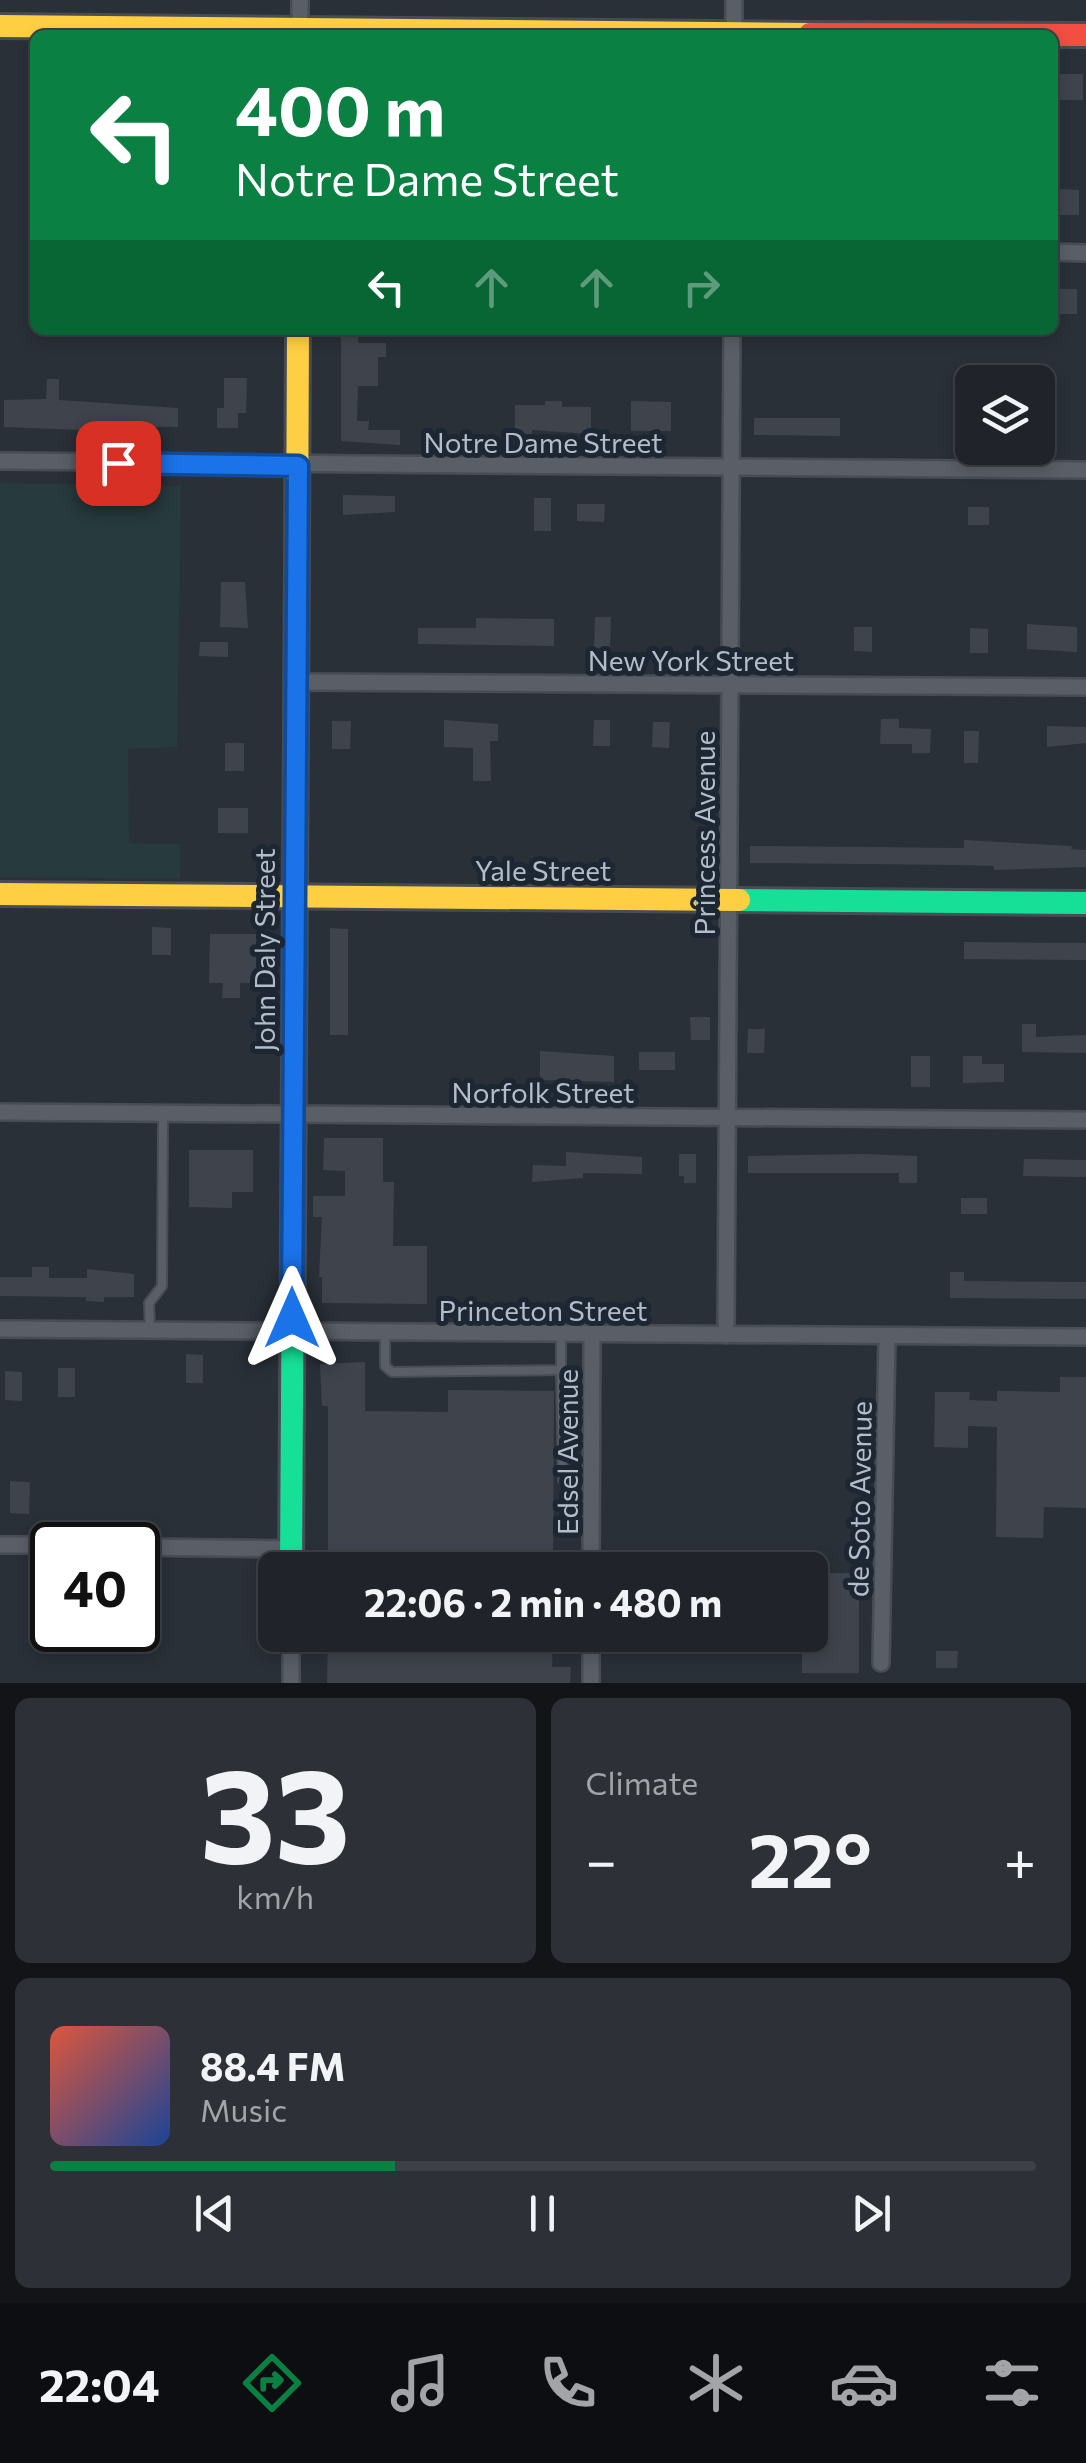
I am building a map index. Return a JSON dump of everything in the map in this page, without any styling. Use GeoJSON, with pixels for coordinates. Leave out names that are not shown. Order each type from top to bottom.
{"type":"FeatureCollection","features":[{"type":"Feature","properties":{"kind":"street"},"geometry":{"type":"LineString","coordinates":[[300,0],[300,30]]}},
{"type":"Feature","properties":{"kind":"street"},"geometry":{"type":"LineString","coordinates":[[734,0],[734,30]]}},
{"type":"Feature","properties":{"kind":"street"},"geometry":{"type":"LineString","coordinates":[[0,26],[200,30]]}},
{"type":"Feature","properties":{"kind":"street"},"geometry":{"type":"LineString","coordinates":[[1058,35],[1086,35]]}},
{"type":"Feature","properties":{"kind":"street"},"geometry":{"type":"LineString","coordinates":[[1058,252],[1086,252]]}},
{"type":"Feature","properties":{"kind":"street","name":"John Daly Street"},"geometry":{"type":"LineString","coordinates":[[291,1552],[298,335]]}},
{"type":"Feature","properties":{"kind":"street","name":"Princess Avenue"},"geometry":{"type":"LineString","coordinates":[[726,1336],[732,335]]}},
{"type":"Feature","properties":{"kind":"street","name":"Notre Dame Street"},"geometry":{"type":"LineString","coordinates":[[0,461],[1086,470]]}},
{"type":"Feature","properties":{"kind":"street","name":"New York Street"},"geometry":{"type":"LineString","coordinates":[[296,682],[1086,686]]}},
{"type":"Feature","properties":{"kind":"street","name":"Yale Street"},"geometry":{"type":"LineString","coordinates":[[0,894],[1086,903]]}},
{"type":"Feature","properties":{"kind":"street","name":"Norfolk Street"},"geometry":{"type":"LineString","coordinates":[[0,1112],[1086,1120]]}},
{"type":"Feature","properties":{"kind":"street","name":"Princeton Street"},"geometry":{"type":"LineString","coordinates":[[0,1329],[1086,1338]]}},
{"type":"Feature","properties":{"kind":"street","name":"Edsel Avenue"},"geometry":{"type":"LineString","coordinates":[[591,1552],[592,1335]]}},
{"type":"Feature","properties":{"kind":"street","name":"de Soto Avenue"},"geometry":{"type":"LineString","coordinates":[[881,1663],[887,1336]]}},
{"type":"Feature","properties":{"kind":"street"},"geometry":{"type":"LineString","coordinates":[[0,1544],[30,1545]]}},
{"type":"Feature","properties":{"kind":"street"},"geometry":{"type":"LineString","coordinates":[[160,1549],[258,1557]]}},
{"type":"Feature","properties":{"kind":"street"},"geometry":{"type":"LineString","coordinates":[[290,1683],[291,1652]]}},
{"type":"Feature","properties":{"kind":"street"},"geometry":{"type":"LineString","coordinates":[[591,1652],[591,1683]]}},
{"type":"Feature","properties":{"kind":"lane"},"geometry":{"type":"LineString","coordinates":[[150,1331],[149,1303],[162,1286],[163,1114]]}},
{"type":"Feature","properties":{"kind":"lane"},"geometry":{"type":"LineString","coordinates":[[385,1334],[385,1366],[392,1372],[562,1370]]}},
{"type":"Feature","properties":{"kind":"lane"},"geometry":{"type":"LineString","coordinates":[[561,1336],[564,1480]]}},
{"type":"Feature","properties":{"kind":"green space"},"geometry":{"type":"Polygon","coordinates":[[[0,483],[181,486],[177,747],[128,749],[129,843],[180,844],[180,879],[0,877],[0,483]]]}},
{"type":"Feature","properties":{"kind":"building"},"geometry":{"type":"Polygon","coordinates":[[[1058,74],[1083,74],[1083,100],[1058,100],[1058,74]]]}},
{"type":"Feature","properties":{"kind":"building"},"geometry":{"type":"Polygon","coordinates":[[[1060,189],[1079,190],[1079,215],[1060,215],[1060,189]]]}},
{"type":"Feature","properties":{"kind":"building"},"geometry":{"type":"Polygon","coordinates":[[[1059,289],[1077,289],[1077,314],[1059,314],[1059,289]]]}},
{"type":"Feature","properties":{"kind":"building"},"geometry":{"type":"Polygon","coordinates":[[[341,335],[358,335],[358,343],[386,343],[386,357],[378,357],[378,386],[358,386],[357,421],[369,421],[368,430],[400,430],[400,445],[341,441],[341,335]]]}},
{"type":"Feature","properties":{"kind":"building"},"geometry":{"type":"Polygon","coordinates":[[[224,378],[247,378],[246,413],[238,413],[238,428],[217,428],[217,408],[224,408],[224,378]]]}},
{"type":"Feature","properties":{"kind":"building"},"geometry":{"type":"Polygon","coordinates":[[[47,379],[59,379],[59,400],[178,408],[178,427],[140,427],[133,432],[4,427],[4,400],[46,399],[47,379]]]}},
{"type":"Feature","properties":{"kind":"building"},"geometry":{"type":"Polygon","coordinates":[[[545,401],[562,401],[562,407],[591,407],[591,434],[532,430],[532,434],[515,434],[515,405],[545,405],[545,401]]]}},
{"type":"Feature","properties":{"kind":"building"},"geometry":{"type":"Polygon","coordinates":[[[631,401],[671,402],[671,431],[631,431],[631,401]]]}},
{"type":"Feature","properties":{"kind":"building"},"geometry":{"type":"Polygon","coordinates":[[[754,418],[840,418],[840,436],[754,435],[754,418]]]}},
{"type":"Feature","properties":{"kind":"building"},"geometry":{"type":"Polygon","coordinates":[[[343,495],[395,496],[395,512],[343,515],[343,495]]]}},
{"type":"Feature","properties":{"kind":"building"},"geometry":{"type":"Polygon","coordinates":[[[534,498],[551,498],[551,531],[534,531],[534,498]]]}},
{"type":"Feature","properties":{"kind":"building"},"geometry":{"type":"Polygon","coordinates":[[[577,504],[605,504],[604,522],[577,521],[577,504]]]}},
{"type":"Feature","properties":{"kind":"building"},"geometry":{"type":"Polygon","coordinates":[[[968,507],[989,507],[989,525],[968,525],[968,507]]]}},
{"type":"Feature","properties":{"kind":"building"},"geometry":{"type":"Polygon","coordinates":[[[221,582],[245,582],[248,628],[220,627],[221,582]]]}},
{"type":"Feature","properties":{"kind":"building"},"geometry":{"type":"Polygon","coordinates":[[[595,617],[611,617],[610,648],[594,648],[595,617]]]}},
{"type":"Feature","properties":{"kind":"building"},"geometry":{"type":"Polygon","coordinates":[[[476,618],[554,619],[554,646],[418,644],[418,628],[476,628],[476,618]]]}},
{"type":"Feature","properties":{"kind":"building"},"geometry":{"type":"Polygon","coordinates":[[[1027,624],[1077,627],[1077,652],[1027,649],[1027,624]]]}},
{"type":"Feature","properties":{"kind":"building"},"geometry":{"type":"Polygon","coordinates":[[[854,627],[872,627],[872,652],[854,651],[854,627]]]}},
{"type":"Feature","properties":{"kind":"building"},"geometry":{"type":"Polygon","coordinates":[[[970,628],[988,629],[988,653],[970,653],[970,628]]]}},
{"type":"Feature","properties":{"kind":"building"},"geometry":{"type":"Polygon","coordinates":[[[200,642],[228,642],[228,657],[199,656],[200,642]]]}},
{"type":"Feature","properties":{"kind":"building"},"geometry":{"type":"Polygon","coordinates":[[[881,719],[899,719],[899,728],[931,729],[930,753],[912,753],[912,744],[880,744],[881,719]]]}},
{"type":"Feature","properties":{"kind":"building"},"geometry":{"type":"Polygon","coordinates":[[[444,720],[498,724],[498,741],[490,741],[491,781],[473,781],[473,748],[444,747],[444,720]]]}},
{"type":"Feature","properties":{"kind":"building"},"geometry":{"type":"Polygon","coordinates":[[[594,720],[610,720],[610,746],[593,746],[594,720]]]}},
{"type":"Feature","properties":{"kind":"building"},"geometry":{"type":"Polygon","coordinates":[[[332,721],[351,721],[350,749],[332,749],[332,721]]]}},
{"type":"Feature","properties":{"kind":"building"},"geometry":{"type":"Polygon","coordinates":[[[653,722],[670,722],[669,748],[652,747],[653,722]]]}},
{"type":"Feature","properties":{"kind":"building"},"geometry":{"type":"Polygon","coordinates":[[[1047,726],[1086,727],[1086,743],[1047,747],[1047,726]]]}},
{"type":"Feature","properties":{"kind":"building"},"geometry":{"type":"Polygon","coordinates":[[[964,731],[979,731],[978,763],[964,763],[964,731]]]}},
{"type":"Feature","properties":{"kind":"building"},"geometry":{"type":"Polygon","coordinates":[[[225,743],[244,743],[244,771],[225,771],[225,743]]]}},
{"type":"Feature","properties":{"kind":"building"},"geometry":{"type":"Polygon","coordinates":[[[218,808],[248,808],[248,833],[218,833],[218,808]]]}},
{"type":"Feature","properties":{"kind":"building"},"geometry":{"type":"Polygon","coordinates":[[[964,840],[1072,846],[1071,849],[1086,850],[1086,867],[994,870],[994,866],[964,865],[750,863],[750,846],[964,848],[964,840]]]}},
{"type":"Feature","properties":{"kind":"building"},"geometry":{"type":"Polygon","coordinates":[[[152,927],[171,928],[171,955],[152,955],[152,927]]]}},
{"type":"Feature","properties":{"kind":"building"},"geometry":{"type":"Polygon","coordinates":[[[330,928],[348,929],[348,1035],[330,1035],[330,928]]]}},
{"type":"Feature","properties":{"kind":"building"},"geometry":{"type":"Polygon","coordinates":[[[210,934],[256,934],[256,983],[240,983],[240,998],[222,998],[223,983],[209,983],[210,934]]]}},
{"type":"Feature","properties":{"kind":"building"},"geometry":{"type":"Polygon","coordinates":[[[964,942],[1086,943],[1086,960],[964,959],[964,942]]]}},
{"type":"Feature","properties":{"kind":"building"},"geometry":{"type":"Polygon","coordinates":[[[690,1017],[710,1017],[710,1040],[691,1040],[690,1017]]]}},
{"type":"Feature","properties":{"kind":"building"},"geometry":{"type":"Polygon","coordinates":[[[1022,1024],[1036,1024],[1036,1037],[1086,1035],[1086,1053],[1022,1052],[1022,1024]]]}},
{"type":"Feature","properties":{"kind":"building"},"geometry":{"type":"Polygon","coordinates":[[[748,1029],[765,1029],[764,1053],[747,1053],[748,1029]]]}},
{"type":"Feature","properties":{"kind":"building"},"geometry":{"type":"Polygon","coordinates":[[[540,1051],[614,1056],[614,1082],[540,1080],[540,1051]]]}},
{"type":"Feature","properties":{"kind":"building"},"geometry":{"type":"Polygon","coordinates":[[[639,1052],[675,1052],[675,1070],[639,1070],[639,1052]]]}},
{"type":"Feature","properties":{"kind":"building"},"geometry":{"type":"Polygon","coordinates":[[[911,1056],[930,1056],[930,1087],[911,1087],[911,1056]]]}},
{"type":"Feature","properties":{"kind":"building"},"geometry":{"type":"Polygon","coordinates":[[[963,1056],[982,1056],[982,1064],[1004,1064],[1004,1082],[963,1083],[963,1056]]]}},
{"type":"Feature","properties":{"kind":"building"},"geometry":{"type":"Polygon","coordinates":[[[324,1138],[383,1138],[383,1182],[394,1182],[393,1246],[427,1246],[427,1304],[322,1303],[322,1217],[313,1217],[313,1196],[345,1196],[345,1171],[323,1170],[324,1138]]]}},
{"type":"Feature","properties":{"kind":"building"},"geometry":{"type":"Polygon","coordinates":[[[189,1150],[253,1150],[253,1192],[232,1192],[232,1208],[189,1207],[189,1150]]]}},
{"type":"Feature","properties":{"kind":"building"},"geometry":{"type":"Polygon","coordinates":[[[566,1152],[642,1157],[642,1174],[583,1173],[583,1178],[532,1182],[533,1165],[566,1166],[566,1152]]]}},
{"type":"Feature","properties":{"kind":"building"},"geometry":{"type":"Polygon","coordinates":[[[679,1154],[696,1154],[696,1183],[684,1183],[684,1176],[679,1176],[679,1154]]]}},
{"type":"Feature","properties":{"kind":"building"},"geometry":{"type":"Polygon","coordinates":[[[748,1156],[917,1156],[917,1183],[899,1183],[899,1173],[748,1173],[748,1156]]]}},
{"type":"Feature","properties":{"kind":"building"},"geometry":{"type":"Polygon","coordinates":[[[1024,1159],[1086,1160],[1086,1177],[1023,1176],[1024,1159]]]}},
{"type":"Feature","properties":{"kind":"building"},"geometry":{"type":"Polygon","coordinates":[[[961,1198],[987,1198],[987,1214],[961,1214],[961,1198]]]}},
{"type":"Feature","properties":{"kind":"building"},"geometry":{"type":"Polygon","coordinates":[[[32,1267],[49,1267],[49,1278],[87,1278],[87,1269],[134,1274],[134,1297],[104,1297],[104,1302],[86,1301],[86,1297],[0,1296],[0,1277],[32,1277],[32,1267]]]}},
{"type":"Feature","properties":{"kind":"building"},"geometry":{"type":"Polygon","coordinates":[[[950,1272],[964,1272],[964,1281],[1086,1282],[1086,1299],[950,1298],[950,1272]]]}},
{"type":"Feature","properties":{"kind":"building"},"geometry":{"type":"Polygon","coordinates":[[[186,1354],[203,1355],[203,1383],[186,1383],[186,1354]]]}},
{"type":"Feature","properties":{"kind":"building"},"geometry":{"type":"Polygon","coordinates":[[[365,1362],[365,1411],[448,1412],[448,1390],[554,1391],[553,1552],[328,1552],[328,1406],[322,1406],[320,1364],[365,1362]]]}},
{"type":"Feature","properties":{"kind":"building"},"geometry":{"type":"Polygon","coordinates":[[[58,1368],[75,1368],[75,1397],[58,1397],[58,1368]]]}},
{"type":"Feature","properties":{"kind":"building"},"geometry":{"type":"Polygon","coordinates":[[[5,1371],[22,1372],[22,1401],[5,1400],[5,1371]]]}},
{"type":"Feature","properties":{"kind":"building"},"geometry":{"type":"Polygon","coordinates":[[[1060,1377],[1086,1377],[1086,1508],[1044,1507],[1043,1538],[996,1537],[997,1427],[968,1426],[968,1448],[934,1447],[935,1392],[970,1392],[969,1400],[997,1401],[997,1391],[1060,1392],[1060,1377]]]}},
{"type":"Feature","properties":{"kind":"building"},"geometry":{"type":"Polygon","coordinates":[[[10,1481],[30,1482],[29,1514],[10,1513],[10,1481]]]}},
{"type":"Feature","properties":{"kind":"building"},"geometry":{"type":"Polygon","coordinates":[[[828,1573],[859,1573],[859,1673],[802,1673],[802,1653],[752,1652],[828,1652],[828,1573]]]}},
{"type":"Feature","properties":{"kind":"building"},"geometry":{"type":"Polygon","coordinates":[[[936,1651],[958,1651],[957,1668],[936,1668],[936,1651]]]}},
{"type":"Feature","properties":{"kind":"building"},"geometry":{"type":"Polygon","coordinates":[[[328,1652],[552,1652],[552,1667],[571,1667],[570,1683],[327,1683],[328,1652]]]}},
{"type":"Feature","properties":{"kind":"traffic: fast"},"geometry":{"type":"LineString","coordinates":[[291,1552],[297,558]]}},
{"type":"Feature","properties":{"kind":"traffic: fast"},"geometry":{"type":"LineString","coordinates":[[739,900],[1086,903]]}},
{"type":"Feature","properties":{"kind":"traffic: slow"},"geometry":{"type":"LineString","coordinates":[[0,26],[405,30]]}},
{"type":"Feature","properties":{"kind":"traffic: slow"},"geometry":{"type":"LineString","coordinates":[[297,558],[298,335]]}},
{"type":"Feature","properties":{"kind":"traffic: slow"},"geometry":{"type":"LineString","coordinates":[[0,894],[739,900]]}},
{"type":"Feature","properties":{"kind":"traffic: jam"},"geometry":{"type":"LineString","coordinates":[[1058,35],[1086,35]]}},
{"type":"Feature","properties":{"kind":"route"},"geometry":{"type":"LineString","coordinates":[[118,463],[298,466],[292,1318]]}}]}
